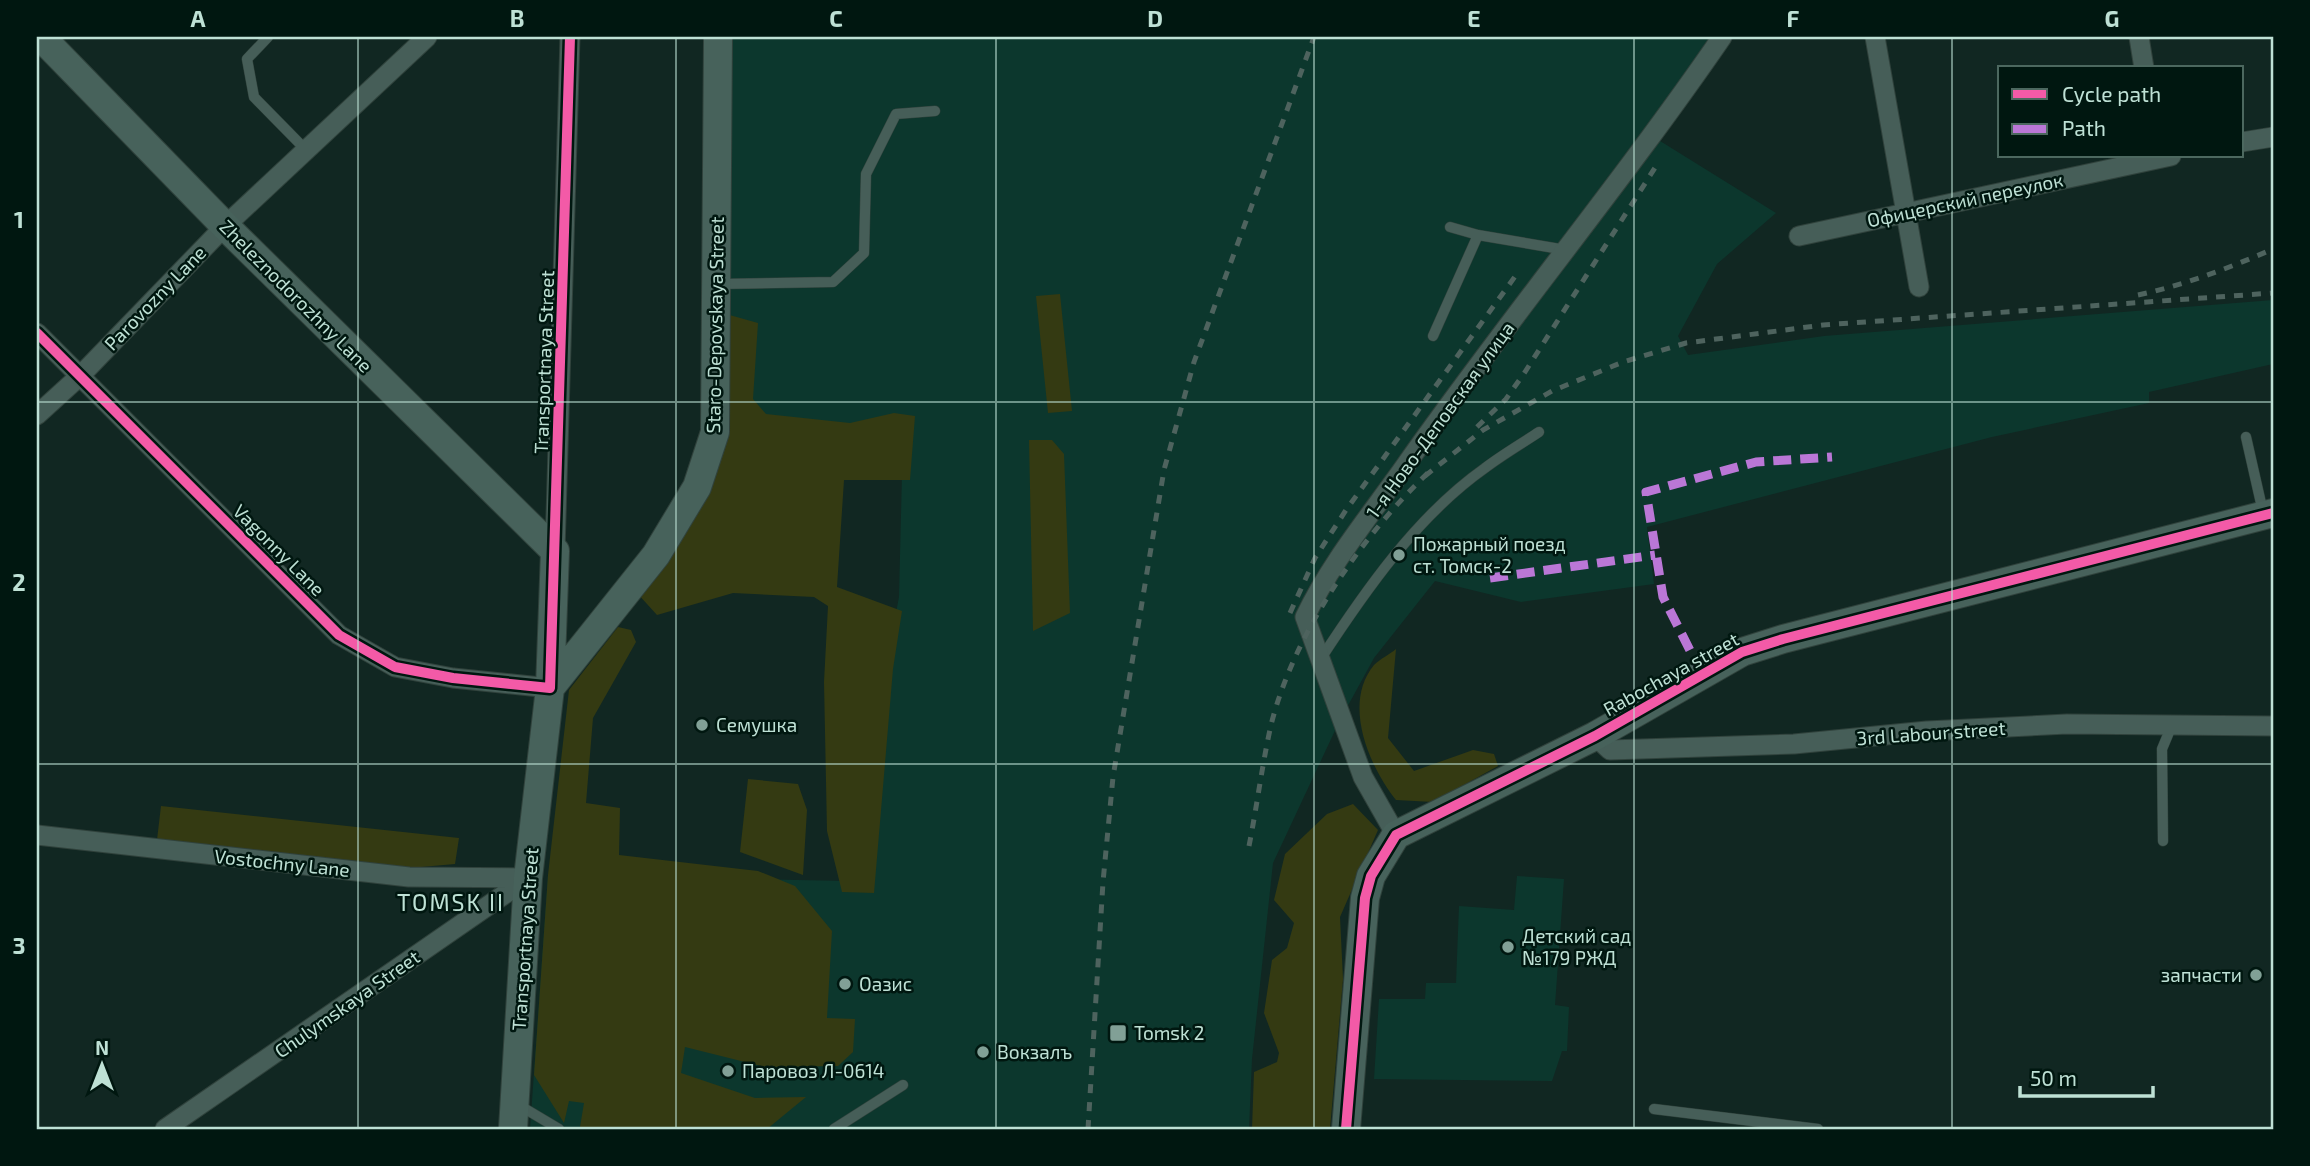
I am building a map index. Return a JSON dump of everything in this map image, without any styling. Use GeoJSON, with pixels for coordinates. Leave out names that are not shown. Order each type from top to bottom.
{"type":"FeatureCollection","features":[{"type":"Feature","properties":{"kind":"street","name":"Zheleznodorozhny Lane"},"geometry":{"type":"LineString","coordinates":[[41,37],[225,226],[555,551]]}},
{"type":"Feature","properties":{"kind":"street","name":"Parovozny Lane"},"geometry":{"type":"LineString","coordinates":[[37,415],[82,374],[225,226],[427,37]]}},
{"type":"Feature","properties":{"kind":"street","name":"Transportnaya Street"},"geometry":{"type":"LineString","coordinates":[[513,1116],[528,878],[551,688],[570,37]]}},
{"type":"Feature","properties":{"kind":"street","name":"Staro-Depovskaya Street"},"geometry":{"type":"LineString","coordinates":[[551,688],[656,555],[697,487],[715,432],[718,37]]}},
{"type":"Feature","properties":{"kind":"street","name":"1-я Ново-Деповская улица"},"geometry":{"type":"LineString","coordinates":[[1396,835],[1363,777],[1305,617],[1324,576],[1652,138],[1722,37]]}},
{"type":"Feature","properties":{"kind":"street"},"geometry":{"type":"LineString","coordinates":[[1875,37],[1919,286]]}},
{"type":"Feature","properties":{"kind":"street"},"geometry":{"type":"LineString","coordinates":[[2139,37],[2144,66]]}},
{"type":"Feature","properties":{"kind":"street"},"geometry":{"type":"LineString","coordinates":[[2244,142],[2273,136]]}},
{"type":"Feature","properties":{"kind":"street","name":"Офицерский переулок"},"geometry":{"type":"LineString","coordinates":[[1799,236],[2157,158]]}},
{"type":"Feature","properties":{"kind":"street","name":"Vagonny Lane"},"geometry":{"type":"LineString","coordinates":[[37,333],[82,374],[339,635],[395,667],[453,678],[551,688]]}},
{"type":"Feature","properties":{"kind":"street","name":"Rabochaya street"},"geometry":{"type":"LineString","coordinates":[[1396,835],[1595,736],[1702,674],[1752,649],[2268,514]]}},
{"type":"Feature","properties":{"kind":"street","name":"3rd Labour street"},"geometry":{"type":"LineString","coordinates":[[1595,736],[1610,750],[1688,750],[1794,744],[1927,730],[2067,724],[2273,726]]}},
{"type":"Feature","properties":{"kind":"street","name":"Vostochny Lane"},"geometry":{"type":"LineString","coordinates":[[37,835],[409,877],[528,878]]}},
{"type":"Feature","properties":{"kind":"street"},"geometry":{"type":"LineString","coordinates":[[1346,1129],[1365,898],[1371,876],[1396,835]]}},
{"type":"Feature","properties":{"kind":"street","name":"Chulymskaya Street"},"geometry":{"type":"LineString","coordinates":[[165,1129],[528,878]]}},
{"type":"Feature","properties":{"kind":"lane"},"geometry":{"type":"LineString","coordinates":[[268,37],[247,59],[254,97],[307,151]]}},
{"type":"Feature","properties":{"kind":"lane"},"geometry":{"type":"LineString","coordinates":[[717,284],[833,282],[864,253],[866,174],[896,114],[935,111]]}},
{"type":"Feature","properties":{"kind":"lane"},"geometry":{"type":"LineString","coordinates":[[1450,227],[1478,235],[1567,250]]}},
{"type":"Feature","properties":{"kind":"lane"},"geometry":{"type":"LineString","coordinates":[[1433,337],[1478,235]]}},
{"type":"Feature","properties":{"kind":"lane"},"geometry":{"type":"LineString","coordinates":[[1320,660],[1375,581],[1426,520],[1483,469],[1539,432]]}},
{"type":"Feature","properties":{"kind":"lane"},"geometry":{"type":"LineString","coordinates":[[2246,437],[2268,514]]}},
{"type":"Feature","properties":{"kind":"lane"},"geometry":{"type":"LineString","coordinates":[[2162,841],[2162,749],[2172,725]]}},
{"type":"Feature","properties":{"kind":"lane"},"geometry":{"type":"LineString","coordinates":[[834,1129],[903,1085]]}},
{"type":"Feature","properties":{"kind":"lane"},"geometry":{"type":"LineString","coordinates":[[1654,1108],[1818,1129]]}},
{"type":"Feature","properties":{"kind":"lane"},"geometry":{"type":"LineString","coordinates":[[513,1116],[559,1129]]}},
{"type":"Feature","properties":{"kind":"shaded area"},"geometry":{"type":"Polygon","coordinates":[[[729,37],[1710,37],[1644,131],[1776,213],[1717,264],[1678,336],[1688,355],[1824,336],[2273,300],[2273,364],[2149,392],[2149,403],[1992,437],[1647,527],[1654,584],[1521,602],[1435,581],[1374,658],[1339,722],[1273,863],[1252,1059],[1249,1129],[530,1129],[548,875],[844,881],[899,597],[903,433],[724,425],[729,37]]]}},
{"type":"Feature","properties":{"kind":"shaded area"},"geometry":{"type":"Polygon","coordinates":[[[1060,294],[1072,411],[1048,413],[1036,296],[1060,294]]]}},
{"type":"Feature","properties":{"kind":"shaded area"},"geometry":{"type":"Polygon","coordinates":[[[726,314],[758,323],[753,399],[766,414],[850,423],[894,413],[915,416],[910,480],[844,480],[837,587],[902,611],[893,669],[874,893],[842,892],[827,831],[824,682],[828,606],[814,597],[733,593],[657,615],[637,593],[704,490],[726,314]]]}},
{"type":"Feature","properties":{"kind":"shaded area"},"geometry":{"type":"Polygon","coordinates":[[[1029,440],[1052,440],[1064,454],[1070,613],[1033,631],[1029,440]]]}},
{"type":"Feature","properties":{"kind":"shaded area"},"geometry":{"type":"Polygon","coordinates":[[[618,627],[631,630],[636,642],[593,718],[586,803],[620,808],[619,855],[758,871],[795,886],[832,931],[827,1018],[855,1019],[853,1052],[838,1066],[765,1067],[685,1047],[681,1073],[755,1098],[806,1097],[767,1129],[580,1127],[584,1103],[569,1101],[564,1123],[534,1075],[548,875],[569,690],[618,627]]]}},
{"type":"Feature","properties":{"kind":"shaded area"},"geometry":{"type":"Polygon","coordinates":[[[1396,649],[1388,738],[1414,771],[1473,750],[1494,754],[1498,766],[1433,802],[1396,800],[1377,770],[1363,734],[1360,698],[1365,681],[1374,665],[1396,649]]]}},
{"type":"Feature","properties":{"kind":"shaded area"},"geometry":{"type":"Polygon","coordinates":[[[748,779],[798,784],[807,810],[803,875],[740,852],[748,779]]]}},
{"type":"Feature","properties":{"kind":"shaded area"},"geometry":{"type":"Polygon","coordinates":[[[1353,804],[1378,830],[1340,917],[1343,979],[1330,1129],[1252,1129],[1254,1072],[1277,1062],[1279,1053],[1264,1013],[1272,960],[1287,948],[1294,923],[1274,900],[1285,854],[1327,814],[1353,804]]]}},
{"type":"Feature","properties":{"kind":"shaded area"},"geometry":{"type":"Polygon","coordinates":[[[161,806],[459,838],[455,864],[410,868],[157,840],[161,806]]]}},
{"type":"Feature","properties":{"kind":"shaded area","name":"Детский сад №179 РЖД"},"geometry":{"type":"Polygon","coordinates":[[[1517,876],[1564,879],[1555,1005],[1569,1007],[1567,1051],[1562,1051],[1552,1081],[1374,1079],[1379,999],[1425,999],[1426,983],[1456,983],[1459,906],[1514,910],[1517,876]]]}},
{"type":"Feature","properties":{"kind":"railway"},"geometry":{"type":"LineString","coordinates":[[1088,1129],[1103,882],[1113,777],[1164,470],[1194,362],[1314,37]]}},
{"type":"Feature","properties":{"kind":"railway"},"geometry":{"type":"LineString","coordinates":[[1477,427],[1506,399],[1525,372],[1658,163]]}},
{"type":"Feature","properties":{"kind":"railway"},"geometry":{"type":"LineString","coordinates":[[2138,295],[2207,275],[2273,249]]}},
{"type":"Feature","properties":{"kind":"railway"},"geometry":{"type":"LineString","coordinates":[[1290,613],[1315,558],[1346,510],[1519,271]]}},
{"type":"Feature","properties":{"kind":"railway"},"geometry":{"type":"LineString","coordinates":[[1425,476],[1483,430],[1552,391],[1623,362],[1686,343],[1823,325],[2273,293]]}},
{"type":"Feature","properties":{"kind":"railway"},"geometry":{"type":"LineString","coordinates":[[1249,846],[1271,725],[1296,655],[1334,587],[1356,555],[1380,524],[1431,470]]}},
{"type":"Feature","properties":{"kind":"marked path"},"geometry":{"type":"LineString","coordinates":[[1702,674],[1663,597],[1646,492],[1756,462],[1832,457]]}},
{"type":"Feature","properties":{"kind":"marked path"},"geometry":{"type":"LineString","coordinates":[[1490,578],[1655,555]]}},
{"type":"Feature","properties":{"kind":"cycle path"},"geometry":{"type":"LineString","coordinates":[[37,333],[339,635],[395,667],[453,678],[550,688],[570,37]]}},
{"type":"Feature","properties":{"kind":"cycle path"},"geometry":{"type":"LineString","coordinates":[[1346,1129],[1365,898],[1371,876],[1396,835],[1595,736],[1742,652],[1783,639],[2273,513]]}},
{"type":"Feature","properties":{"kind":"place","name":"Пожарный поезд ст. Томск-2"},"geometry":{"type":"Point","coordinates":[1399,555]}},
{"type":"Feature","properties":{"kind":"place","name":"Семушка"},"geometry":{"type":"Point","coordinates":[702,725]}},
{"type":"Feature","properties":{"kind":"place","name":"Детский сад №179 РЖД"},"geometry":{"type":"Point","coordinates":[1508,947]}},
{"type":"Feature","properties":{"kind":"place","name":"запчасти"},"geometry":{"type":"Point","coordinates":[2256,975]}},
{"type":"Feature","properties":{"kind":"place","name":"Оазис"},"geometry":{"type":"Point","coordinates":[845,984]}},
{"type":"Feature","properties":{"kind":"place","name":"Tomsk 2"},"geometry":{"type":"Point","coordinates":[1118,1033]}},
{"type":"Feature","properties":{"kind":"place","name":"Вокзалъ"},"geometry":{"type":"Point","coordinates":[983,1052]}},
{"type":"Feature","properties":{"kind":"place","name":"Паровоз Л-0614"},"geometry":{"type":"Point","coordinates":[728,1071]}},
{"type":"Feature","properties":{"kind":"district","name":"TOMSK II"},"geometry":{"type":"Point","coordinates":[451,903]}}]}
